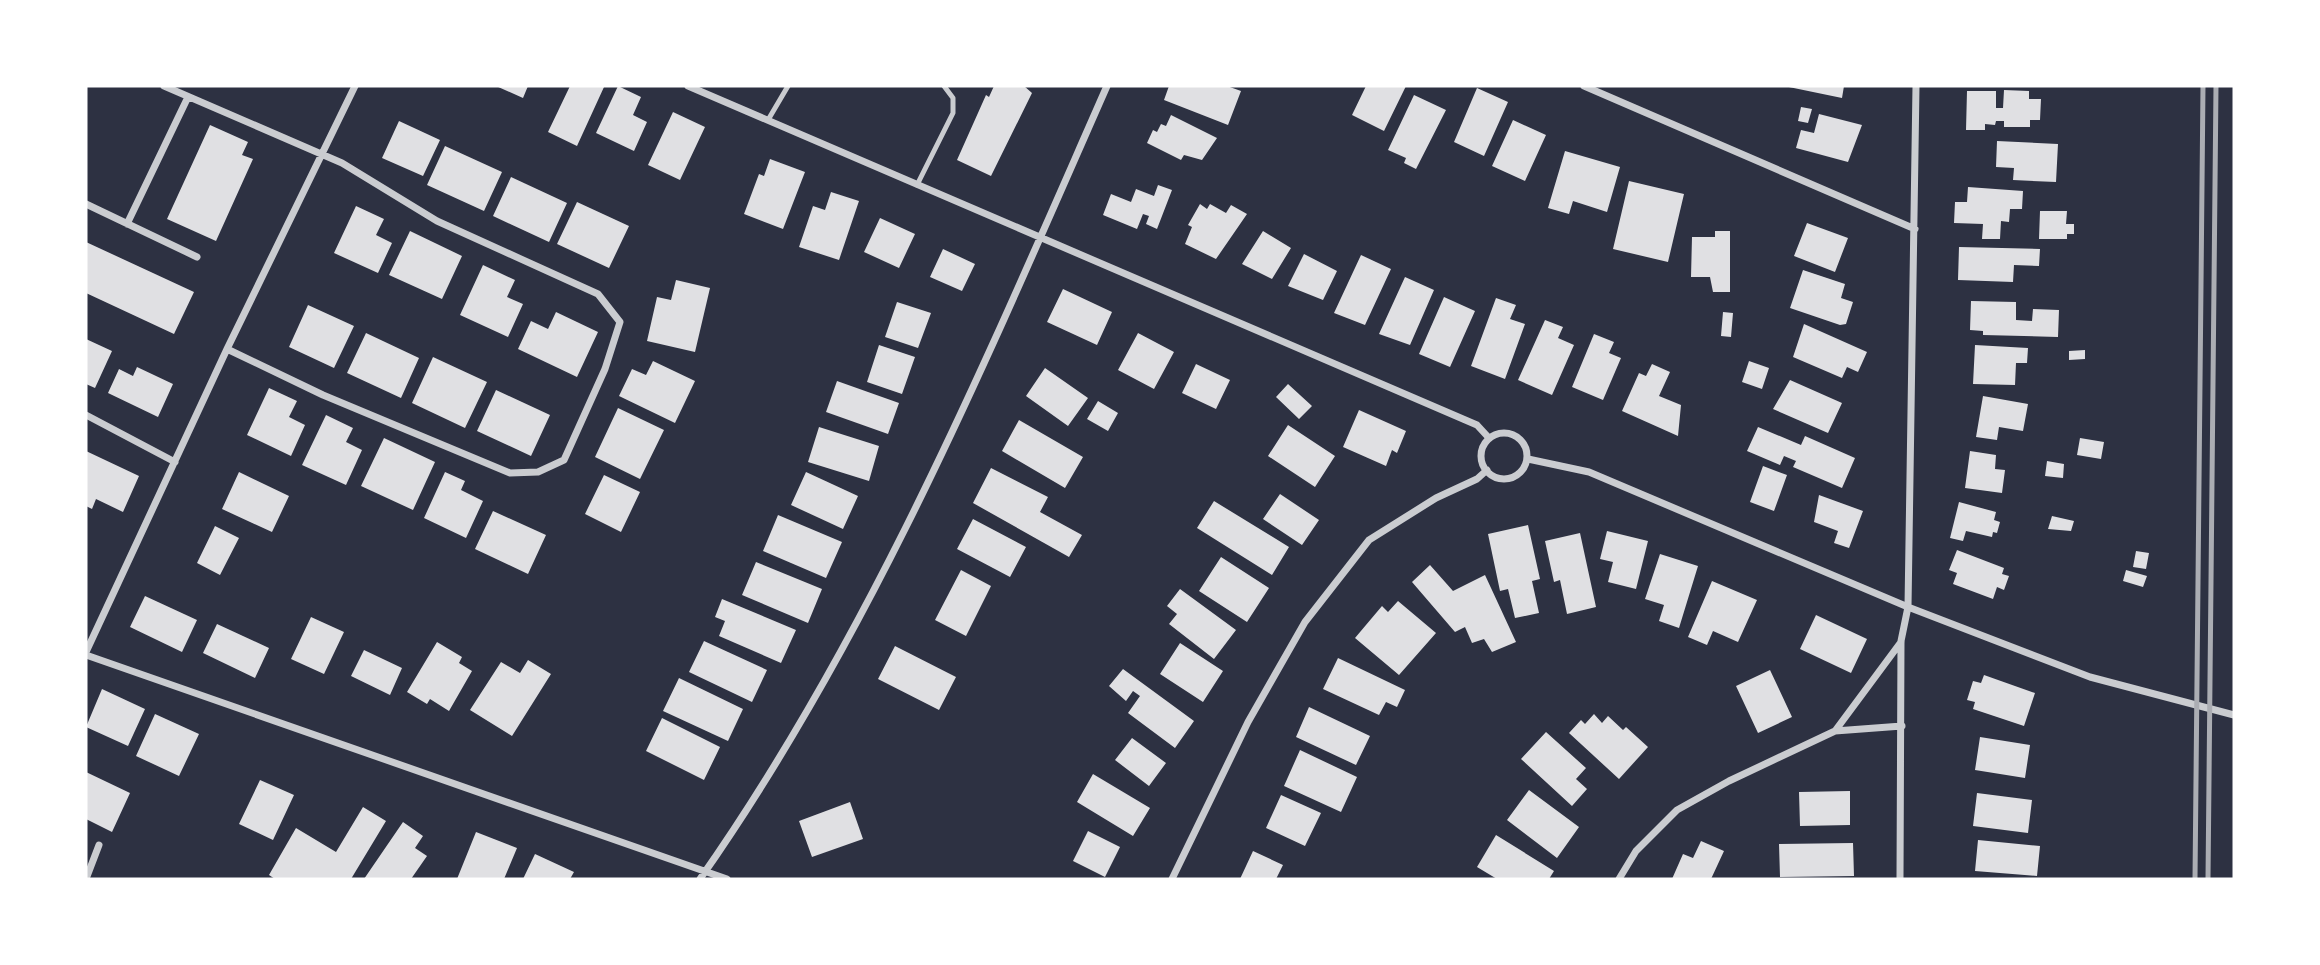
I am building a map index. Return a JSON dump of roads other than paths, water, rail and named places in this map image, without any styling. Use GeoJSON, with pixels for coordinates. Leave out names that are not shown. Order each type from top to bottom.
{"type":"FeatureCollection","features":[{"type":"Feature","properties":{"kind":"street"},"geometry":{"type":"LineString","coordinates":[[164,86],[322,155],[383,186],[437,221],[598,293],[620,322],[605,369],[564,460],[538,472],[510,473],[323,395],[227,349]]}},
{"type":"Feature","properties":{"kind":"street"},"geometry":{"type":"LineString","coordinates":[[355,86],[227,349],[86,654],[703,876],[727,879]]}},
{"type":"Feature","properties":{"kind":"street"},"geometry":{"type":"LineString","coordinates":[[688,86],[1477,425],[1489,439]]}},
{"type":"Feature","properties":{"kind":"street"},"geometry":{"type":"LineString","coordinates":[[703,876],[807,716],[908,527],[1107,86]]}},
{"type":"Feature","properties":{"kind":"street"},"geometry":{"type":"LineString","coordinates":[[1584,86],[1915,229]]}},
{"type":"Feature","properties":{"kind":"street"},"geometry":{"type":"LineString","coordinates":[[1900,879],[1901,641],[1908,607],[1916,86]]}},
{"type":"Feature","properties":{"kind":"street"},"geometry":{"type":"LineString","coordinates":[[127,223],[188,97]]}},
{"type":"Feature","properties":{"kind":"street"},"geometry":{"type":"LineString","coordinates":[[86,204],[197,257]]}},
{"type":"Feature","properties":{"kind":"street"},"geometry":{"type":"LineString","coordinates":[[86,415],[175,461]]}},
{"type":"Feature","properties":{"kind":"street"},"geometry":{"type":"LineString","coordinates":[[1503,432],[1518,437],[1524,443],[1528,459],[1522,471],[1509,478],[1495,477],[1487,470],[1481,453],[1489,439],[1503,432]]}},
{"type":"Feature","properties":{"kind":"street"},"geometry":{"type":"LineString","coordinates":[[1528,459],[1589,472],[1908,607],[2090,677],[2234,715]]}},
{"type":"Feature","properties":{"kind":"street"},"geometry":{"type":"LineString","coordinates":[[1172,879],[1248,722],[1305,622],[1369,540],[1436,498],[1477,479],[1487,470]]}},
{"type":"Feature","properties":{"kind":"street"},"geometry":{"type":"LineString","coordinates":[[1835,732],[1901,641]]}},
{"type":"Feature","properties":{"kind":"street"},"geometry":{"type":"LineString","coordinates":[[1619,879],[1636,852],[1677,810],[1729,781],[1835,732],[1902,726]]}},
{"type":"Feature","properties":{"kind":"street"},"geometry":{"type":"LineString","coordinates":[[86,879],[99,845]]}},
{"type":"Feature","properties":{"kind":"lane"},"geometry":{"type":"LineString","coordinates":[[768,120],[788,86]]}},
{"type":"Feature","properties":{"kind":"lane"},"geometry":{"type":"LineString","coordinates":[[917,185],[953,113],[953,99],[944,86]]}},
{"type":"Feature","properties":{"kind":"railway"},"geometry":{"type":"LineString","coordinates":[[2195,879],[2203,86]]}},
{"type":"Feature","properties":{"kind":"railway"},"geometry":{"type":"LineString","coordinates":[[2208,879],[2216,86]]}}]}
